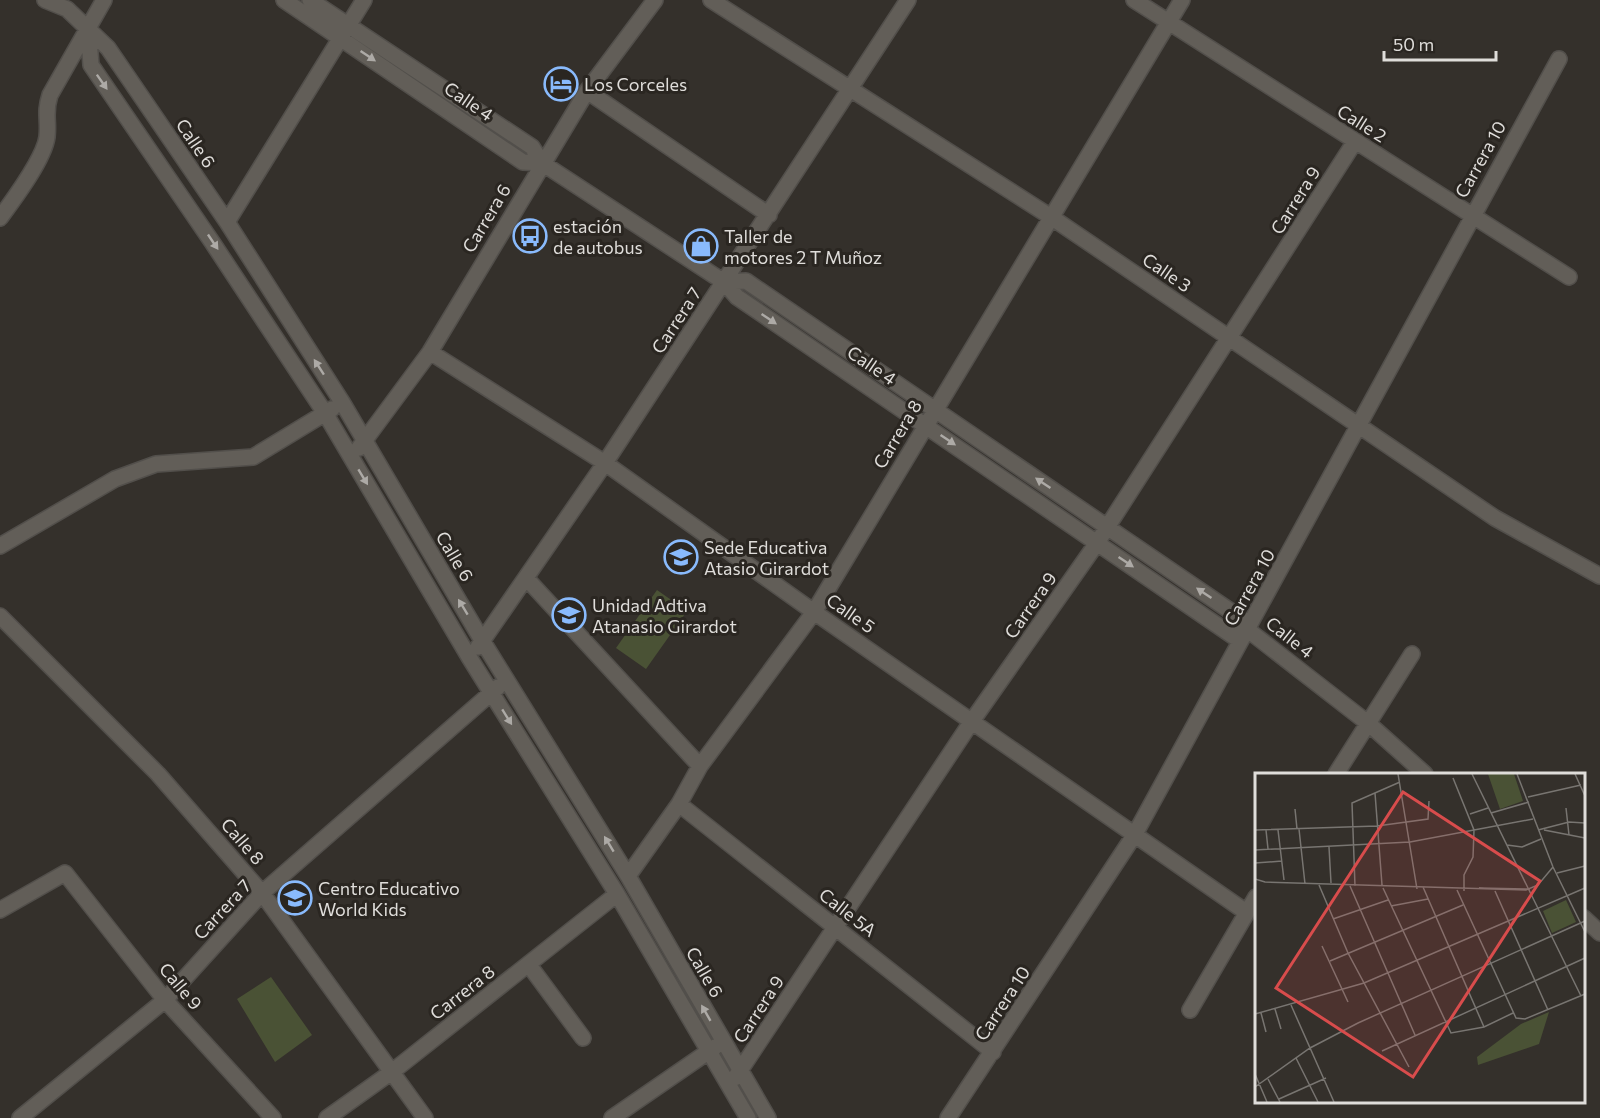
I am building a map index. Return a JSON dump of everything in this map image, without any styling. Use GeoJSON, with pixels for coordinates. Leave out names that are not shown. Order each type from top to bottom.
{"type":"FeatureCollection","features":[{"type":"Feature","properties":{"kind":"street","name":"Calle 6"},"geometry":{"type":"LineString","coordinates":[[45,0],[67,9],[108,48],[227,222],[342,402],[483,642],[628,876],[768,1118]]}},
{"type":"Feature","properties":{"kind":"street"},"geometry":{"type":"LineString","coordinates":[[0,218],[26,183],[47,138],[45,112],[50,95],[104,0]]}},
{"type":"Feature","properties":{"kind":"street","name":"Calle 4"},"geometry":{"type":"LineString","coordinates":[[284,0],[344,31],[523,162],[542,163],[724,282],[737,297],[1233,636],[1248,630],[1369,724],[1424,773]]}},
{"type":"Feature","properties":{"kind":"street"},"geometry":{"type":"LineString","coordinates":[[310,0],[344,31]]}},
{"type":"Feature","properties":{"kind":"street"},"geometry":{"type":"LineString","coordinates":[[227,222],[364,0]]}},
{"type":"Feature","properties":{"kind":"street","name":"Carrera 6"},"geometry":{"type":"LineString","coordinates":[[352,457],[430,352],[587,91],[655,0]]}},
{"type":"Feature","properties":{"kind":"street","name":"Calle 3"},"geometry":{"type":"LineString","coordinates":[[711,0],[1051,217],[1496,518],[1600,576]]}},
{"type":"Feature","properties":{"kind":"street","name":"Carrera 7"},"geometry":{"type":"LineString","coordinates":[[469,657],[483,642],[605,463],[908,0]]}},
{"type":"Feature","properties":{"kind":"street","name":"Calle 2"},"geometry":{"type":"LineString","coordinates":[[1134,0],[1354,143],[1472,214],[1569,277]]}},
{"type":"Feature","properties":{"kind":"street","name":"Carrera 8"},"geometry":{"type":"LineString","coordinates":[[628,876],[679,804],[700,766],[814,612],[924,424],[1182,0]]}},
{"type":"Feature","properties":{"kind":"street","name":"Calle 6"},"geometry":{"type":"LineString","coordinates":[[88,27],[91,65],[213,242],[325,413],[469,657],[617,894],[748,1118]]}},
{"type":"Feature","properties":{"kind":"street","name":"Carrera 10"},"geometry":{"type":"LineString","coordinates":[[948,1118],[1135,834],[1360,426],[1472,214],[1559,59]]}},
{"type":"Feature","properties":{"kind":"street"},"geometry":{"type":"LineString","coordinates":[[587,91],[769,215]]}},
{"type":"Feature","properties":{"kind":"street","name":"Carrera 9"},"geometry":{"type":"LineString","coordinates":[[729,1085],[741,1071],[834,926],[972,721],[1097,543],[1354,143]]}},
{"type":"Feature","properties":{"kind":"street"},"geometry":{"type":"LineString","coordinates":[[724,282],[746,281],[1242,619],[1248,630]]}},
{"type":"Feature","properties":{"kind":"street","name":"Calle 5"},"geometry":{"type":"LineString","coordinates":[[430,352],[605,463],[814,612],[1246,912]]}},
{"type":"Feature","properties":{"kind":"street"},"geometry":{"type":"LineString","coordinates":[[0,546],[116,478],[156,464],[253,458],[342,402]]}},
{"type":"Feature","properties":{"kind":"street"},"geometry":{"type":"LineString","coordinates":[[526,579],[700,766]]}},
{"type":"Feature","properties":{"kind":"street","name":"Calle 8"},"geometry":{"type":"LineString","coordinates":[[0,616],[158,774],[262,893],[425,1118]]}},
{"type":"Feature","properties":{"kind":"street"},"geometry":{"type":"LineString","coordinates":[[1337,773],[1412,654]]}},
{"type":"Feature","properties":{"kind":"street","name":"Carrera 7"},"geometry":{"type":"LineString","coordinates":[[20,1118],[165,1000],[262,893],[507,679]]}},
{"type":"Feature","properties":{"kind":"street","name":"Calle 5A"},"geometry":{"type":"LineString","coordinates":[[679,804],[993,1052]]}},
{"type":"Feature","properties":{"kind":"street","name":"Calle 9"},"geometry":{"type":"LineString","coordinates":[[0,910],[65,873],[165,1000],[273,1118]]}},
{"type":"Feature","properties":{"kind":"street","name":"Carrera 8"},"geometry":{"type":"LineString","coordinates":[[327,1118],[393,1071],[617,894]]}},
{"type":"Feature","properties":{"kind":"street"},"geometry":{"type":"LineString","coordinates":[[1190,1010],[1255,900]]}},
{"type":"Feature","properties":{"kind":"street"},"geometry":{"type":"LineString","coordinates":[[1585,919],[1600,933]]}},
{"type":"Feature","properties":{"kind":"street"},"geometry":{"type":"LineString","coordinates":[[529,965],[583,1038]]}},
{"type":"Feature","properties":{"kind":"street","name":"Carrera 9"},"geometry":{"type":"LineString","coordinates":[[612,1118],[723,1042]]}},
{"type":"Feature","properties":{"kind":"green space"},"geometry":{"type":"Polygon","coordinates":[[[657,590],[687,611],[646,669],[616,648],[657,590]]]}},
{"type":"Feature","properties":{"kind":"green space"},"geometry":{"type":"Polygon","coordinates":[[[271,977],[312,1035],[275,1062],[237,999],[271,977]]]}},
{"type":"Feature","properties":{"kind":"place","name":"Los Corceles"},"geometry":{"type":"Point","coordinates":[561,84]}},
{"type":"Feature","properties":{"kind":"place","name":"estación de autobus"},"geometry":{"type":"Point","coordinates":[530,236]}},
{"type":"Feature","properties":{"kind":"place","name":"Taller de motores 2 T Muñoz"},"geometry":{"type":"Point","coordinates":[701,246]}},
{"type":"Feature","properties":{"kind":"place","name":"Sede Educativa Atasio Girardot"},"geometry":{"type":"Point","coordinates":[681,557]}},
{"type":"Feature","properties":{"kind":"place","name":"Unidad Adtiva Atanasio Girardot"},"geometry":{"type":"Point","coordinates":[569,615]}},
{"type":"Feature","properties":{"kind":"place","name":"Centro Educativo World Kids"},"geometry":{"type":"Point","coordinates":[295,898]}}]}
